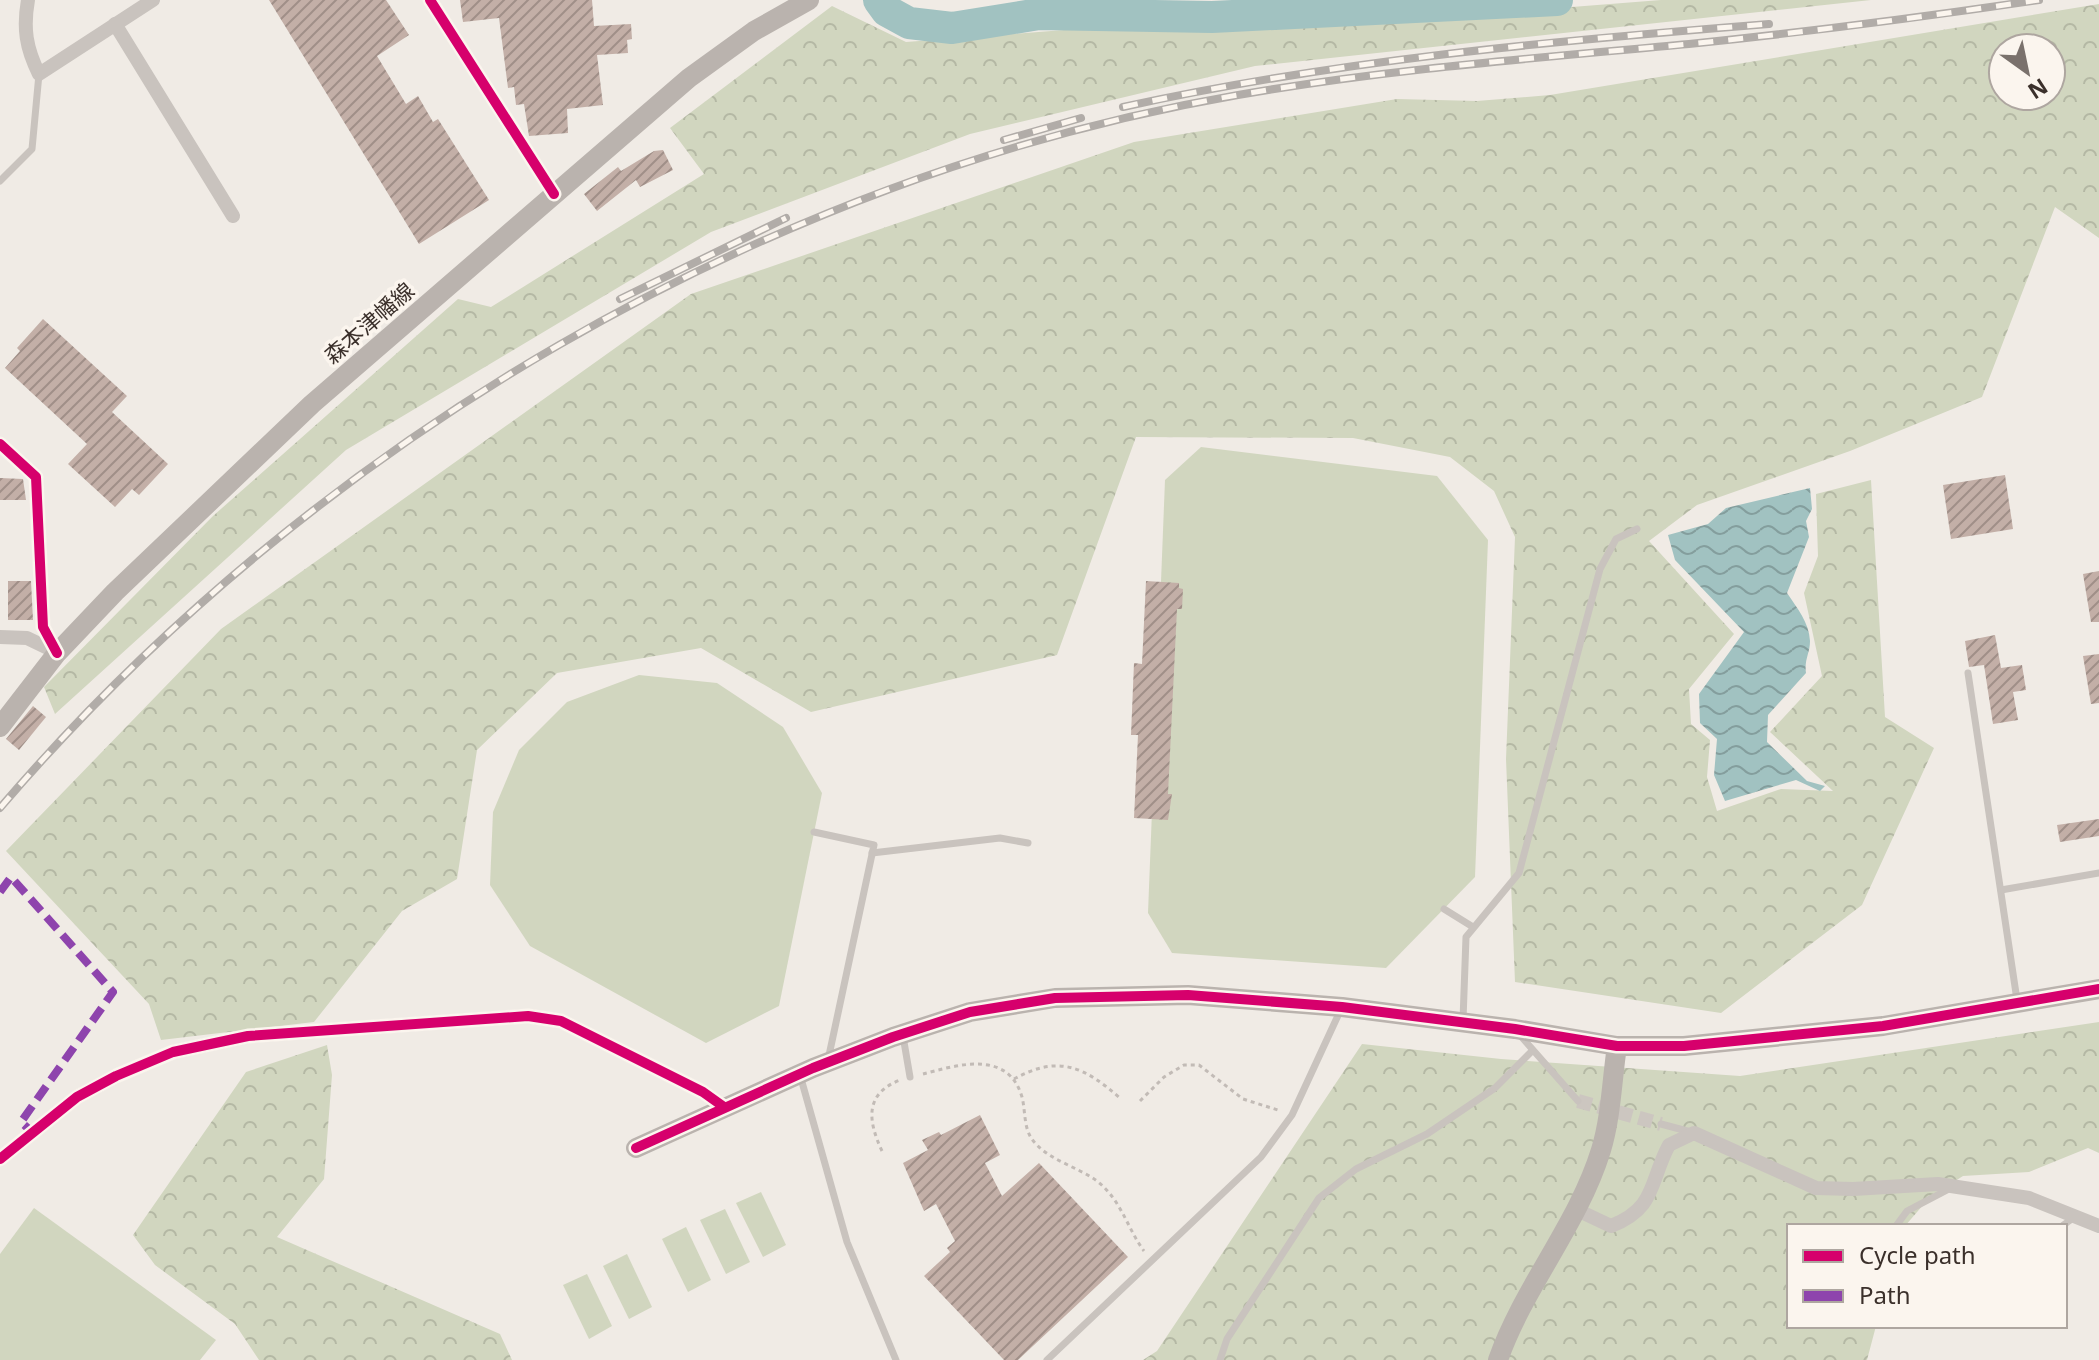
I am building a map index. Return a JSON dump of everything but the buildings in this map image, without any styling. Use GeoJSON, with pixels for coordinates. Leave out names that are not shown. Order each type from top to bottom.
{"type":"FeatureCollection","features":[{"type":"Feature","properties":{"kind":"street"},"geometry":{"type":"LineString","coordinates":[[28,0],[24,20],[27,50],[39,74],[153,0]]}},
{"type":"Feature","properties":{"kind":"street"},"geometry":{"type":"LineString","coordinates":[[430,0],[554,194]]}},
{"type":"Feature","properties":{"kind":"street","name":"森本津幡線"},"geometry":{"type":"LineString","coordinates":[[0,727],[57,653],[115,592],[312,404],[689,78],[754,31],[809,0]]}},
{"type":"Feature","properties":{"kind":"street"},"geometry":{"type":"LineString","coordinates":[[115,24],[233,216]]}},
{"type":"Feature","properties":{"kind":"street"},"geometry":{"type":"LineString","coordinates":[[0,444],[36,477],[43,627],[57,653]]}},
{"type":"Feature","properties":{"kind":"street"},"geometry":{"type":"LineString","coordinates":[[0,637],[27,638],[57,653]]}},
{"type":"Feature","properties":{"kind":"street"},"geometry":{"type":"LineString","coordinates":[[636,1148],[827,1062],[902,1034],[970,1012],[1055,998],[1188,995],[1342,1007],[1515,1029],[1617,1046],[1684,1046],[1883,1026],[2099,989]]}},
{"type":"Feature","properties":{"kind":"street"},"geometry":{"type":"LineString","coordinates":[[0,1159],[77,1097],[173,1052],[248,1036],[331,1033],[446,1021],[528,1016],[561,1021],[703,1092],[724,1107]]}},
{"type":"Feature","properties":{"kind":"street"},"geometry":{"type":"LineString","coordinates":[[1498,1360],[1517,1316],[1575,1209],[1602,1148],[1617,1046]]}},
{"type":"Feature","properties":{"kind":"street"},"geometry":{"type":"LineString","coordinates":[[1575,1209],[1611,1226],[1631,1218],[1647,1203],[1669,1145],[1694,1133],[1816,1188],[1954,1186],[2029,1198],[2078,1215],[2099,1226]]}},
{"type":"Feature","properties":{"kind":"lane"},"geometry":{"type":"LineString","coordinates":[[0,181],[32,149],[39,74]]}},
{"type":"Feature","properties":{"kind":"lane"},"geometry":{"type":"LineString","coordinates":[[1463,1022],[1466,937],[1519,873],[1600,569],[1616,539],[1637,529]]}},
{"type":"Feature","properties":{"kind":"lane"},"geometry":{"type":"LineString","coordinates":[[1968,673],[2018,1002]]}},
{"type":"Feature","properties":{"kind":"lane"},"geometry":{"type":"LineString","coordinates":[[814,832],[874,845],[827,1062]]}},
{"type":"Feature","properties":{"kind":"lane"},"geometry":{"type":"LineString","coordinates":[[872,853],[1000,838],[1028,843]]}},
{"type":"Feature","properties":{"kind":"lane"},"geometry":{"type":"LineString","coordinates":[[2001,890],[2099,873]]}},
{"type":"Feature","properties":{"kind":"lane"},"geometry":{"type":"LineString","coordinates":[[1444,909],[1473,927]]}},
{"type":"Feature","properties":{"kind":"lane"},"geometry":{"type":"LineString","coordinates":[[1047,1360],[1261,1157],[1292,1115],[1342,1007]]}},
{"type":"Feature","properties":{"kind":"lane"},"geometry":{"type":"LineString","coordinates":[[1515,1029],[1578,1101]]}},
{"type":"Feature","properties":{"kind":"lane"},"geometry":{"type":"LineString","coordinates":[[902,1034],[910,1077]]}},
{"type":"Feature","properties":{"kind":"lane"},"geometry":{"type":"LineString","coordinates":[[1220,1360],[1227,1339],[1319,1198],[1356,1169],[1427,1134],[1495,1088],[1532,1051]]}},
{"type":"Feature","properties":{"kind":"lane"},"geometry":{"type":"LineString","coordinates":[[800,1075],[847,1242],[896,1360]]}},
{"type":"Feature","properties":{"kind":"lane"},"geometry":{"type":"LineString","coordinates":[[1661,1124],[1694,1133]]}},
{"type":"Feature","properties":{"kind":"lane"},"geometry":{"type":"LineString","coordinates":[[1897,1224],[1907,1211],[1954,1186]]}},
{"type":"Feature","properties":{"kind":"lane"},"geometry":{"type":"LineString","coordinates":[[2065,1224],[2078,1215]]}},
{"type":"Feature","properties":{"kind":"path"},"geometry":{"type":"LineString","coordinates":[[882,1151],[869,1114],[873,1101],[886,1086],[910,1077],[981,1063],[998,1067],[1012,1079],[1021,1095],[1028,1134],[1036,1145],[1099,1183],[1122,1207],[1142,1249],[1153,1259]]}},
{"type":"Feature","properties":{"kind":"path"},"geometry":{"type":"LineString","coordinates":[[1012,1079],[1050,1065],[1069,1066],[1086,1072],[1121,1099]]}},
{"type":"Feature","properties":{"kind":"path"},"geometry":{"type":"LineString","coordinates":[[1140,1101],[1164,1077],[1184,1065],[1199,1065],[1243,1099],[1292,1115]]}},
{"type":"Feature","properties":{"kind":"green space"},"geometry":{"type":"Polygon","coordinates":[[[1661,0],[1871,0],[1255,66],[970,134],[711,232],[346,450],[55,714],[44,687],[213,516],[458,299],[491,307],[704,174],[670,128],[832,6],[906,42],[1064,30],[1393,21],[1661,0]]]}},
{"type":"Feature","properties":{"kind":"green space"},"geometry":{"type":"Polygon","coordinates":[[[2099,4],[2099,238],[2055,207],[1982,397],[1850,451],[1697,505],[1649,541],[1734,634],[1689,689],[1691,724],[1710,740],[1707,777],[1717,811],[1781,789],[1833,791],[1770,732],[1822,676],[1804,593],[1818,556],[1816,494],[1871,480],[1885,717],[1934,748],[1862,905],[1721,1013],[1515,982],[1506,759],[1515,537],[1494,491],[1450,457],[1353,438],[1136,437],[1057,655],[811,712],[701,648],[557,673],[477,750],[457,879],[402,911],[314,1022],[161,1040],[149,1004],[6,851],[221,629],[691,294],[1134,142],[1397,99],[1477,101],[1550,95],[2099,4]]]}},
{"type":"Feature","properties":{"kind":"green space"},"geometry":{"type":"Polygon","coordinates":[[[1201,447],[1437,476],[1488,540],[1475,877],[1386,968],[1172,953],[1148,913],[1165,480],[1201,447]]]}},
{"type":"Feature","properties":{"kind":"green space"},"geometry":{"type":"Polygon","coordinates":[[[639,675],[717,683],[783,727],[822,793],[779,1006],[706,1043],[530,946],[490,885],[493,812],[519,750],[567,702],[639,675]]]}},
{"type":"Feature","properties":{"kind":"green space"},"geometry":{"type":"Polygon","coordinates":[[[2099,1022],[2099,1153],[2088,1148],[2029,1172],[1963,1176],[1930,1197],[1907,1224],[1787,1224],[1787,1328],[1875,1328],[1867,1360],[1143,1360],[1157,1351],[1362,1044],[1501,1059],[1740,1076],[2099,1022]]]}},
{"type":"Feature","properties":{"kind":"green space"},"geometry":{"type":"Polygon","coordinates":[[[327,1045],[332,1075],[324,1179],[277,1237],[500,1334],[512,1360],[259,1360],[235,1324],[155,1265],[133,1235],[246,1072],[327,1045]]]}},
{"type":"Feature","properties":{"kind":"green space"},"geometry":{"type":"Polygon","coordinates":[[[761,1192],[786,1245],[763,1257],[736,1203],[761,1192]]]}},
{"type":"Feature","properties":{"kind":"green space"},"geometry":{"type":"Polygon","coordinates":[[[34,1208],[216,1340],[200,1360],[0,1360],[0,1254],[34,1208]]]}},
{"type":"Feature","properties":{"kind":"green space"},"geometry":{"type":"Polygon","coordinates":[[[725,1209],[750,1262],[726,1274],[700,1220],[725,1209]]]}},
{"type":"Feature","properties":{"kind":"green space"},"geometry":{"type":"Polygon","coordinates":[[[686,1227],[711,1280],[688,1292],[662,1239],[686,1227]]]}},
{"type":"Feature","properties":{"kind":"green space"},"geometry":{"type":"Polygon","coordinates":[[[627,1254],[652,1307],[629,1319],[603,1266],[627,1254]]]}},
{"type":"Feature","properties":{"kind":"green space"},"geometry":{"type":"Polygon","coordinates":[[[587,1274],[612,1326],[589,1339],[563,1285],[587,1274]]]}},
{"type":"Feature","properties":{"kind":"water"},"geometry":{"type":"Polygon","coordinates":[[[1810,488],[1812,509],[1806,521],[1809,537],[1787,593],[1809,634],[1806,673],[1768,715],[1767,742],[1807,781],[1825,786],[1820,791],[1796,780],[1725,801],[1714,775],[1717,739],[1700,723],[1699,694],[1744,632],[1675,560],[1668,535],[1708,524],[1726,508],[1810,488]]]}},
{"type":"Feature","properties":{"kind":"waterway"},"geometry":{"type":"LineString","coordinates":[[879,0],[887,11],[909,23],[952,28],[1039,14],[1212,17],[1557,0]]}},
{"type":"Feature","properties":{"kind":"tunnel"},"geometry":{"type":"LineString","coordinates":[[1578,1101],[1661,1124]]}},
{"type":"Feature","properties":{"kind":"railway"},"geometry":{"type":"LineString","coordinates":[[0,808],[123,676],[258,554],[404,444],[558,345],[720,260],[889,189],[1062,134],[1238,95],[1406,71],[1689,44],[2039,0]]}},
{"type":"Feature","properties":{"kind":"railway"},"geometry":{"type":"LineString","coordinates":[[1123,107],[1284,77],[1445,54],[1769,24]]}},
{"type":"Feature","properties":{"kind":"railway"},"geometry":{"type":"LineString","coordinates":[[1004,140],[1081,118]]}},
{"type":"Feature","properties":{"kind":"railway"},"geometry":{"type":"LineString","coordinates":[[620,299],[786,218]]}},
{"type":"Feature","properties":{"kind":"marked path"},"geometry":{"type":"LineString","coordinates":[[0,892],[11,877],[113,992],[21,1122],[31,1131]]}},
{"type":"Feature","properties":{"kind":"cycle path"},"geometry":{"type":"LineString","coordinates":[[430,0],[554,194]]}},
{"type":"Feature","properties":{"kind":"cycle path"},"geometry":{"type":"LineString","coordinates":[[0,444],[36,477],[43,627],[57,653]]}},
{"type":"Feature","properties":{"kind":"cycle path"},"geometry":{"type":"LineString","coordinates":[[636,1148],[813,1068],[893,1037],[970,1012],[1055,998],[1188,995],[1342,1007],[1515,1029],[1617,1046],[1684,1046],[1883,1026],[2099,989]]}},
{"type":"Feature","properties":{"kind":"cycle path"},"geometry":{"type":"LineString","coordinates":[[0,1159],[77,1097],[116,1076],[173,1052],[248,1036],[528,1016],[561,1021],[703,1092],[724,1107]]}}]}
